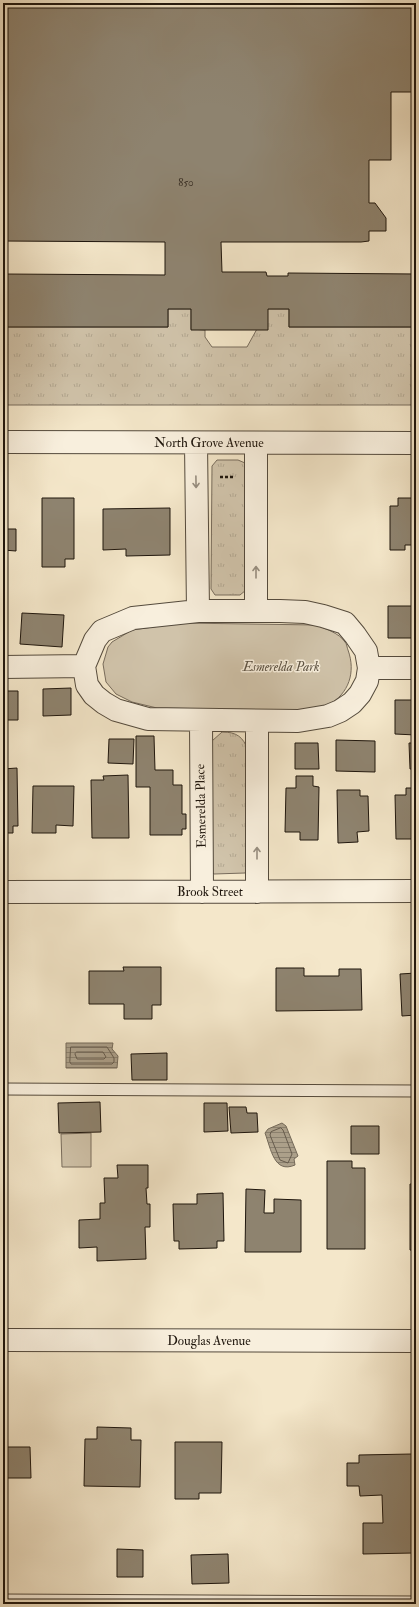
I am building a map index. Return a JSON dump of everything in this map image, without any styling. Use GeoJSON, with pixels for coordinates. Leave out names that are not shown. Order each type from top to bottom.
{"type":"FeatureCollection","features":[{"type":"Feature","properties":{"kind":"street","name":"North Grove Avenue"},"geometry":{"type":"LineString","coordinates":[[3,442],[416,443]]}},
{"type":"Feature","properties":{"kind":"street"},"geometry":{"type":"LineString","coordinates":[[196,443],[198,611]]}},
{"type":"Feature","properties":{"kind":"street"},"geometry":{"type":"LineString","coordinates":[[256,443],[256,610]]}},
{"type":"Feature","properties":{"kind":"street"},"geometry":{"type":"LineString","coordinates":[[256,610],[305,612],[345,623],[366,651],[369,668],[367,681],[360,694],[352,703],[340,711],[312,720],[257,721],[148,719],[116,710],[94,695],[87,685],[84,666],[94,640],[102,631],[133,618],[198,611],[256,610]]}},
{"type":"Feature","properties":{"kind":"street"},"geometry":{"type":"LineString","coordinates":[[3,667],[84,666]]}},
{"type":"Feature","properties":{"kind":"street"},"geometry":{"type":"LineString","coordinates":[[369,668],[416,668]]}},
{"type":"Feature","properties":{"kind":"street","name":"Esmerelda Place"},"geometry":{"type":"LineString","coordinates":[[201,720],[202,892]]}},
{"type":"Feature","properties":{"kind":"street"},"geometry":{"type":"LineString","coordinates":[[257,721],[257,892]]}},
{"type":"Feature","properties":{"kind":"street","name":"Brook Street"},"geometry":{"type":"LineString","coordinates":[[3,892],[416,891]]}},
{"type":"Feature","properties":{"kind":"street","name":"Douglas Avenue"},"geometry":{"type":"LineString","coordinates":[[3,1340],[416,1341]]}},
{"type":"Feature","properties":{"kind":"lane"},"geometry":{"type":"LineString","coordinates":[[3,1089],[416,1091]]}},
{"type":"Feature","properties":{"kind":"lane"},"geometry":{"type":"LineString","coordinates":[[3,1600],[416,1602]]}},
{"type":"Feature","properties":{"kind":"path"},"geometry":{"type":"LineString","coordinates":[[218,477],[239,477]]}},
{"type":"Feature","properties":{"kind":"green space"},"geometry":{"type":"Polygon","coordinates":[[[168,309],[191,309],[191,329],[205,330],[205,337],[212,347],[247,347],[268,309],[289,309],[289,327],[416,327],[416,405],[3,405],[3,327],[168,327],[168,309]]]}},
{"type":"Feature","properties":{"kind":"green space"},"geometry":{"type":"Polygon","coordinates":[[[217,460],[238,460],[245,463],[246,590],[240,595],[215,595],[211,589],[212,466],[217,460]]]}},
{"type":"Feature","properties":{"kind":"green space","name":"Esmerelda Park"},"geometry":{"type":"Polygon","coordinates":[[[181,623],[316,625],[336,634],[346,643],[351,666],[349,682],[341,695],[328,705],[319,708],[288,710],[157,708],[132,702],[116,694],[106,682],[103,664],[108,647],[112,642],[132,630],[181,623]]]}},
{"type":"Feature","properties":{"kind":"green space"},"geometry":{"type":"Polygon","coordinates":[[[222,732],[232,733],[239,736],[248,750],[247,870],[245,873],[214,874],[211,871],[210,765],[212,741],[222,732]]]}},
{"type":"Feature","properties":{"kind":"green space"},"geometry":{"type":"Polygon","coordinates":[[[91,1133],[91,1167],[62,1167],[61,1134],[91,1133]]]}},
{"type":"Feature","properties":{"kind":"water"},"geometry":{"type":"Polygon","coordinates":[[[66,1043],[113,1043],[112,1049],[118,1056],[117,1068],[66,1068],[66,1043]]]}},
{"type":"Feature","properties":{"kind":"water"},"geometry":{"type":"Polygon","coordinates":[[[282,1123],[286,1126],[298,1156],[294,1159],[295,1165],[288,1167],[282,1166],[274,1158],[265,1133],[268,1129],[282,1123]]]}},
{"type":"Feature","properties":{"kind":"building"},"geometry":{"type":"Polygon","coordinates":[[[3,3],[416,3],[416,92],[391,92],[391,160],[369,160],[369,203],[375,203],[386,218],[386,231],[369,231],[369,241],[361,242],[221,242],[222,272],[266,272],[267,276],[288,276],[288,273],[416,274],[416,327],[289,327],[289,309],[268,309],[268,330],[191,330],[191,309],[168,309],[168,327],[3,327],[3,274],[165,275],[165,242],[3,241],[3,3]]]}},
{"type":"Feature","properties":{"kind":"building"},"geometry":{"type":"Polygon","coordinates":[[[42,498],[74,498],[74,559],[65,559],[65,567],[42,567],[42,498]]]}},
{"type":"Feature","properties":{"kind":"building"},"geometry":{"type":"Polygon","coordinates":[[[398,498],[416,498],[416,545],[405,545],[405,550],[390,550],[390,506],[398,506],[398,498]]]}},
{"type":"Feature","properties":{"kind":"building"},"geometry":{"type":"Polygon","coordinates":[[[170,508],[170,555],[126,556],[126,549],[103,550],[103,509],[170,508]]]}},
{"type":"Feature","properties":{"kind":"building"},"geometry":{"type":"Polygon","coordinates":[[[3,509],[7,509],[6,529],[16,529],[16,551],[3,550],[3,509]]]}},
{"type":"Feature","properties":{"kind":"building"},"geometry":{"type":"Polygon","coordinates":[[[388,606],[416,606],[416,638],[388,638],[388,606]]]}},
{"type":"Feature","properties":{"kind":"building"},"geometry":{"type":"Polygon","coordinates":[[[22,613],[64,615],[62,647],[20,644],[22,613]]]}},
{"type":"Feature","properties":{"kind":"building"},"geometry":{"type":"Polygon","coordinates":[[[71,688],[71,715],[43,716],[43,689],[71,688]]]}},
{"type":"Feature","properties":{"kind":"building"},"geometry":{"type":"Polygon","coordinates":[[[3,691],[18,691],[18,720],[3,720],[3,691]]]}},
{"type":"Feature","properties":{"kind":"building"},"geometry":{"type":"Polygon","coordinates":[[[395,700],[416,700],[416,735],[395,734],[395,700]]]}},
{"type":"Feature","properties":{"kind":"building"},"geometry":{"type":"Polygon","coordinates":[[[136,736],[154,736],[155,770],[173,770],[173,785],[182,785],[182,814],[186,814],[186,829],[182,829],[182,835],[150,835],[150,787],[136,787],[136,736]]]}},
{"type":"Feature","properties":{"kind":"building"},"geometry":{"type":"Polygon","coordinates":[[[109,739],[134,739],[133,764],[108,763],[109,739]]]}},
{"type":"Feature","properties":{"kind":"building"},"geometry":{"type":"Polygon","coordinates":[[[336,740],[375,741],[375,772],[336,771],[336,740]]]}},
{"type":"Feature","properties":{"kind":"building"},"geometry":{"type":"Polygon","coordinates":[[[295,743],[318,743],[319,769],[295,769],[295,743]]]}},
{"type":"Feature","properties":{"kind":"building"},"geometry":{"type":"Polygon","coordinates":[[[409,743],[416,743],[416,769],[410,769],[409,743]]]}},
{"type":"Feature","properties":{"kind":"building"},"geometry":{"type":"Polygon","coordinates":[[[17,768],[18,826],[13,826],[13,833],[3,833],[3,769],[17,768]]]}},
{"type":"Feature","properties":{"kind":"building"},"geometry":{"type":"Polygon","coordinates":[[[128,775],[129,838],[92,838],[91,780],[104,780],[103,776],[128,775]]]}},
{"type":"Feature","properties":{"kind":"building"},"geometry":{"type":"Polygon","coordinates":[[[296,776],[313,776],[313,786],[319,787],[318,840],[300,840],[300,832],[285,832],[286,788],[296,788],[296,776]]]}},
{"type":"Feature","properties":{"kind":"building"},"geometry":{"type":"Polygon","coordinates":[[[33,786],[74,786],[73,826],[56,825],[56,833],[32,833],[33,786]]]}},
{"type":"Feature","properties":{"kind":"building"},"geometry":{"type":"Polygon","coordinates":[[[406,788],[416,788],[416,839],[396,839],[395,795],[406,795],[406,788]]]}},
{"type":"Feature","properties":{"kind":"building"},"geometry":{"type":"Polygon","coordinates":[[[337,790],[360,790],[360,796],[368,796],[369,831],[357,832],[358,842],[338,843],[337,790]]]}},
{"type":"Feature","properties":{"kind":"building"},"geometry":{"type":"Polygon","coordinates":[[[123,967],[161,967],[161,1005],[152,1005],[152,1019],[124,1019],[124,1004],[89,1004],[89,971],[124,971],[123,967]]]}},
{"type":"Feature","properties":{"kind":"building"},"geometry":{"type":"Polygon","coordinates":[[[276,968],[304,968],[304,976],[339,976],[339,969],[361,969],[362,1010],[276,1011],[276,968]]]}},
{"type":"Feature","properties":{"kind":"building"},"geometry":{"type":"Polygon","coordinates":[[[416,973],[416,1015],[402,1016],[400,974],[416,973]]]}},
{"type":"Feature","properties":{"kind":"building"},"geometry":{"type":"Polygon","coordinates":[[[167,1053],[167,1080],[132,1080],[131,1054],[167,1053]]]}},
{"type":"Feature","properties":{"kind":"building"},"geometry":{"type":"Polygon","coordinates":[[[100,1102],[101,1132],[59,1133],[58,1103],[100,1102]]]}},
{"type":"Feature","properties":{"kind":"building"},"geometry":{"type":"Polygon","coordinates":[[[416,1102],[416,1131],[415,1131],[416,1102]]]}},
{"type":"Feature","properties":{"kind":"building"},"geometry":{"type":"Polygon","coordinates":[[[204,1103],[227,1103],[228,1131],[204,1132],[204,1103]]]}},
{"type":"Feature","properties":{"kind":"building"},"geometry":{"type":"Polygon","coordinates":[[[229,1107],[246,1107],[247,1113],[257,1113],[258,1132],[231,1133],[229,1107]]]}},
{"type":"Feature","properties":{"kind":"building"},"geometry":{"type":"Polygon","coordinates":[[[351,1126],[379,1126],[379,1154],[351,1154],[351,1126]]]}},
{"type":"Feature","properties":{"kind":"building"},"geometry":{"type":"Polygon","coordinates":[[[327,1161],[352,1161],[352,1168],[365,1168],[365,1249],[327,1249],[327,1161]]]}},
{"type":"Feature","properties":{"kind":"building"},"geometry":{"type":"Polygon","coordinates":[[[117,1165],[148,1165],[148,1188],[146,1188],[147,1204],[150,1204],[150,1227],[145,1227],[146,1259],[97,1261],[97,1247],[79,1248],[79,1220],[100,1219],[100,1203],[105,1203],[104,1178],[118,1178],[117,1165]]]}},
{"type":"Feature","properties":{"kind":"building"},"geometry":{"type":"Polygon","coordinates":[[[410,1184],[416,1184],[416,1251],[410,1250],[410,1184]]]}},
{"type":"Feature","properties":{"kind":"building"},"geometry":{"type":"Polygon","coordinates":[[[246,1189],[265,1190],[264,1213],[274,1213],[274,1199],[301,1200],[301,1252],[245,1252],[246,1189]]]}},
{"type":"Feature","properties":{"kind":"building"},"geometry":{"type":"Polygon","coordinates":[[[223,1193],[224,1241],[217,1241],[217,1248],[179,1249],[179,1241],[174,1241],[173,1204],[197,1204],[197,1194],[223,1193]]]}},
{"type":"Feature","properties":{"kind":"building"},"geometry":{"type":"Polygon","coordinates":[[[97,1427],[131,1428],[131,1440],[141,1440],[140,1487],[84,1486],[85,1439],[97,1439],[97,1427]]]}},
{"type":"Feature","properties":{"kind":"building"},"geometry":{"type":"Polygon","coordinates":[[[175,1442],[222,1442],[221,1493],[199,1493],[199,1499],[175,1499],[175,1442]]]}},
{"type":"Feature","properties":{"kind":"building"},"geometry":{"type":"Polygon","coordinates":[[[3,1447],[30,1447],[31,1478],[3,1478],[3,1447]]]}},
{"type":"Feature","properties":{"kind":"building"},"geometry":{"type":"Polygon","coordinates":[[[412,1454],[413,1553],[363,1554],[363,1523],[383,1523],[382,1495],[360,1496],[359,1486],[347,1486],[347,1463],[359,1463],[359,1455],[412,1454]]]}},
{"type":"Feature","properties":{"kind":"building"},"geometry":{"type":"Polygon","coordinates":[[[117,1549],[143,1550],[143,1577],[117,1577],[117,1549]]]}},
{"type":"Feature","properties":{"kind":"building"},"geometry":{"type":"Polygon","coordinates":[[[228,1554],[229,1583],[192,1584],[191,1555],[228,1554]]]}}]}
